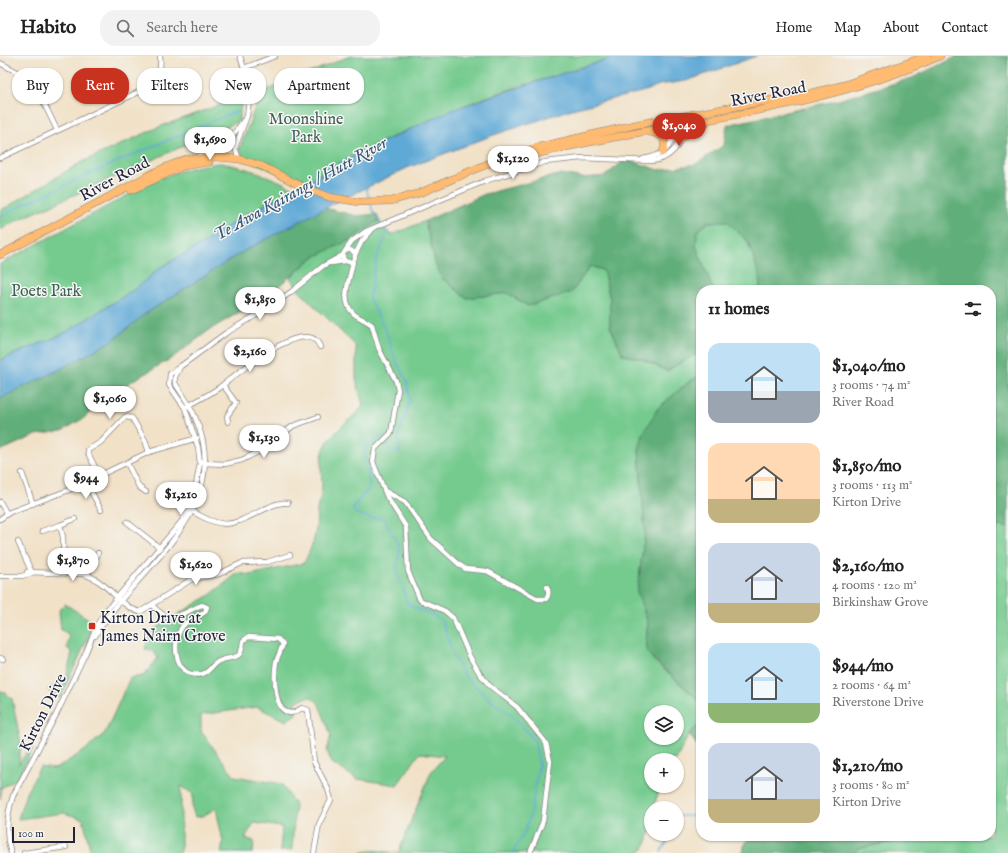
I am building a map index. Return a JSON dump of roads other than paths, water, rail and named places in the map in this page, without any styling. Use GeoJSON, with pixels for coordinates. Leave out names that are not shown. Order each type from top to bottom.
{"type":"FeatureCollection","features":[{"type":"Feature","properties":{"kind":"highway","name":"River Road"},"geometry":{"type":"LineString","coordinates":[[0,255],[167,166],[196,157],[239,159],[256,164],[274,174],[313,191],[337,199],[359,202],[383,202],[415,195],[492,162],[523,151],[639,124],[767,102],[844,85],[927,56]]}},
{"type":"Feature","properties":{"kind":"highway","name":"River Road"},"geometry":{"type":"LineString","coordinates":[[458,177],[539,153],[788,104],[868,83],[940,56]]}},
{"type":"Feature","properties":{"kind":"highway"},"geometry":{"type":"LineString","coordinates":[[578,138],[669,123],[678,125],[685,120],[767,102]]}},
{"type":"Feature","properties":{"kind":"highway"},"geometry":{"type":"LineString","coordinates":[[680,139],[696,126],[788,104]]}},
{"type":"Feature","properties":{"kind":"highway"},"geometry":{"type":"LineString","coordinates":[[645,132],[660,134],[664,138],[666,143],[663,152]]}},
{"type":"Feature","properties":{"kind":"highway","name":"River Road"},"geometry":{"type":"LineString","coordinates":[[0,258],[139,186],[183,166],[205,162],[229,162],[274,174]]}},
{"type":"Feature","properties":{"kind":"street"},"geometry":{"type":"LineString","coordinates":[[0,158],[151,85],[160,69],[160,56]]}},
{"type":"Feature","properties":{"kind":"street"},"geometry":{"type":"LineString","coordinates":[[240,56],[244,68],[274,56]]}},
{"type":"Feature","properties":{"kind":"street"},"geometry":{"type":"LineString","coordinates":[[0,63],[23,75],[37,89],[57,130]]}},
{"type":"Feature","properties":{"kind":"street"},"geometry":{"type":"LineString","coordinates":[[239,159],[235,148],[247,116],[249,104]]}},
{"type":"Feature","properties":{"kind":"street"},"geometry":{"type":"LineString","coordinates":[[196,157],[208,153],[223,144],[234,134],[247,116]]}},
{"type":"Feature","properties":{"kind":"street"},"geometry":{"type":"LineString","coordinates":[[678,125],[681,130],[680,139]]}},
{"type":"Feature","properties":{"kind":"street"},"geometry":{"type":"LineString","coordinates":[[643,160],[655,157],[671,145],[678,125]]}},
{"type":"Feature","properties":{"kind":"street","name":"Kirton Drive"},"geometry":{"type":"LineString","coordinates":[[202,463],[196,439],[185,408],[168,382],[170,374],[226,333],[291,292],[344,253],[355,238],[388,222],[479,183],[545,162],[582,158],[657,161],[666,157],[675,149],[680,139]]}},
{"type":"Feature","properties":{"kind":"street"},"geometry":{"type":"LineString","coordinates":[[375,228],[362,241],[355,255],[349,277],[347,300],[348,306],[354,314],[370,323],[374,328],[379,349],[398,384],[392,431],[375,449],[373,460],[385,491],[406,527],[408,571],[418,597],[423,602],[451,615],[473,664],[480,674],[495,689],[517,707],[546,743],[550,761],[543,821],[530,853]]}},
{"type":"Feature","properties":{"kind":"street"},"geometry":{"type":"LineString","coordinates":[[349,277],[344,253],[351,250],[355,255]]}},
{"type":"Feature","properties":{"kind":"street"},"geometry":{"type":"LineString","coordinates":[[329,263],[353,261]]}},
{"type":"Feature","properties":{"kind":"street"},"geometry":{"type":"LineString","coordinates":[[185,408],[223,385],[248,364],[294,338],[310,336],[316,339],[320,347]]}},
{"type":"Feature","properties":{"kind":"street","name":"Kirton Drive"},"geometry":{"type":"LineString","coordinates":[[10,853],[7,827],[13,796],[57,713],[86,652],[97,624],[180,531],[191,510],[202,463],[202,437],[190,405],[174,380],[181,366]]}},
{"type":"Feature","properties":{"kind":"street"},"geometry":{"type":"LineString","coordinates":[[223,385],[236,404],[227,416],[228,422]]}},
{"type":"Feature","properties":{"kind":"street"},"geometry":{"type":"LineString","coordinates":[[99,475],[88,450],[101,442],[124,416],[132,418],[149,452]]}},
{"type":"Feature","properties":{"kind":"street"},"geometry":{"type":"LineString","coordinates":[[202,463],[225,464],[242,460],[260,451],[293,426],[318,417]]}},
{"type":"Feature","properties":{"kind":"street"},"geometry":{"type":"LineString","coordinates":[[0,519],[7,514],[86,482],[149,452],[202,437]]}},
{"type":"Feature","properties":{"kind":"street"},"geometry":{"type":"LineString","coordinates":[[127,463],[139,487],[146,492]]}},
{"type":"Feature","properties":{"kind":"street"},"geometry":{"type":"LineString","coordinates":[[22,473],[32,504]]}},
{"type":"Feature","properties":{"kind":"street"},"geometry":{"type":"LineString","coordinates":[[86,482],[101,510]]}},
{"type":"Feature","properties":{"kind":"street"},"geometry":{"type":"LineString","coordinates":[[385,491],[405,502],[431,539],[461,566],[471,570],[487,571],[538,599],[546,599],[549,590],[547,587]]}},
{"type":"Feature","properties":{"kind":"street"},"geometry":{"type":"LineString","coordinates":[[0,502],[7,514]]}},
{"type":"Feature","properties":{"kind":"street"},"geometry":{"type":"LineString","coordinates":[[191,510],[214,523],[228,524],[278,503],[288,503]]}},
{"type":"Feature","properties":{"kind":"street","name":"Kirton Drive"},"geometry":{"type":"LineString","coordinates":[[120,598],[191,510]]}},
{"type":"Feature","properties":{"kind":"street"},"geometry":{"type":"LineString","coordinates":[[42,531],[76,519]]}},
{"type":"Feature","properties":{"kind":"street"},"geometry":{"type":"LineString","coordinates":[[127,522],[160,548]]}},
{"type":"Feature","properties":{"kind":"street"},"geometry":{"type":"LineString","coordinates":[[60,525],[63,537],[64,573]]}},
{"type":"Feature","properties":{"kind":"street"},"geometry":{"type":"LineString","coordinates":[[18,542],[30,572]]}},
{"type":"Feature","properties":{"kind":"street"},"geometry":{"type":"LineString","coordinates":[[87,575],[98,553]]}},
{"type":"Feature","properties":{"kind":"street"},"geometry":{"type":"LineString","coordinates":[[0,576],[22,576],[30,572],[87,575],[97,580],[138,612],[142,612],[152,604],[197,577],[219,574],[242,563],[267,562],[290,555]]}},
{"type":"Feature","properties":{"kind":"street"},"geometry":{"type":"LineString","coordinates":[[152,604],[162,615],[172,617],[181,615],[202,605],[207,607],[205,612],[192,619],[182,627],[177,641],[176,656],[178,663],[185,669],[194,673],[206,672],[220,661],[238,657],[241,654],[243,641],[248,637],[281,641],[282,644],[276,664],[277,698],[282,708],[287,712],[294,712],[302,708],[308,710],[314,762],[330,794],[329,806],[319,824],[314,853]]}},
{"type":"Feature","properties":{"kind":"street"},"geometry":{"type":"LineString","coordinates":[[24,853],[66,847]]}},
{"type":"Feature","properties":{"kind":"water","name":"Te Awa Kairangi / Hutt River"},"geometry":{"type":"Polygon","coordinates":[[[617,56],[757,56],[686,81],[659,85],[645,91],[572,109],[488,137],[407,168],[329,206],[244,251],[145,314],[113,340],[57,371],[0,398],[0,360],[63,334],[135,289],[161,267],[199,246],[237,220],[353,156],[449,111],[617,56]]]}},
{"type":"Feature","properties":{"kind":"waterway"},"geometry":{"type":"LineString","coordinates":[[0,217],[16,208],[109,165],[237,111]]}},
{"type":"Feature","properties":{"kind":"waterway"},"geometry":{"type":"LineString","coordinates":[[366,187],[369,199]]}},
{"type":"Feature","properties":{"kind":"waterway"},"geometry":{"type":"LineString","coordinates":[[371,205],[374,214]]}},
{"type":"Feature","properties":{"kind":"waterway"},"geometry":{"type":"LineString","coordinates":[[378,217],[381,223]]}},
{"type":"Feature","properties":{"kind":"waterway"},"geometry":{"type":"LineString","coordinates":[[383,226],[387,233],[377,257],[369,298],[386,331],[394,356],[407,381],[410,401],[398,437],[400,453],[392,451],[385,442]]}},
{"type":"Feature","properties":{"kind":"waterway"},"geometry":{"type":"LineString","coordinates":[[383,438],[382,436],[365,447],[365,457],[370,487],[353,507],[355,513],[371,518],[384,518],[400,549],[396,573],[404,590],[406,602],[442,621],[452,651]]}},
{"type":"Feature","properties":{"kind":"waterway"},"geometry":{"type":"LineString","coordinates":[[453,656],[465,677],[489,699],[515,718],[534,740],[539,764],[531,812],[525,831],[513,853]]}},
{"type":"Feature","properties":{"kind":"waterway"},"geometry":{"type":"LineString","coordinates":[[684,816],[696,816]]}},
{"type":"Feature","properties":{"kind":"waterway"},"geometry":{"type":"LineString","coordinates":[[661,851],[668,841]]}},
{"type":"Feature","properties":{"kind":"place","name":"Kirton Drive at James Nairn Grove"},"geometry":{"type":"Point","coordinates":[92,626]}},
{"type":"Feature","properties":{"kind":"park label","name":"Moonshine Park"},"geometry":{"type":"Point","coordinates":[306,127]}},
{"type":"Feature","properties":{"kind":"park label","name":"Poets Park"},"geometry":{"type":"Point","coordinates":[46,290]}}]}
